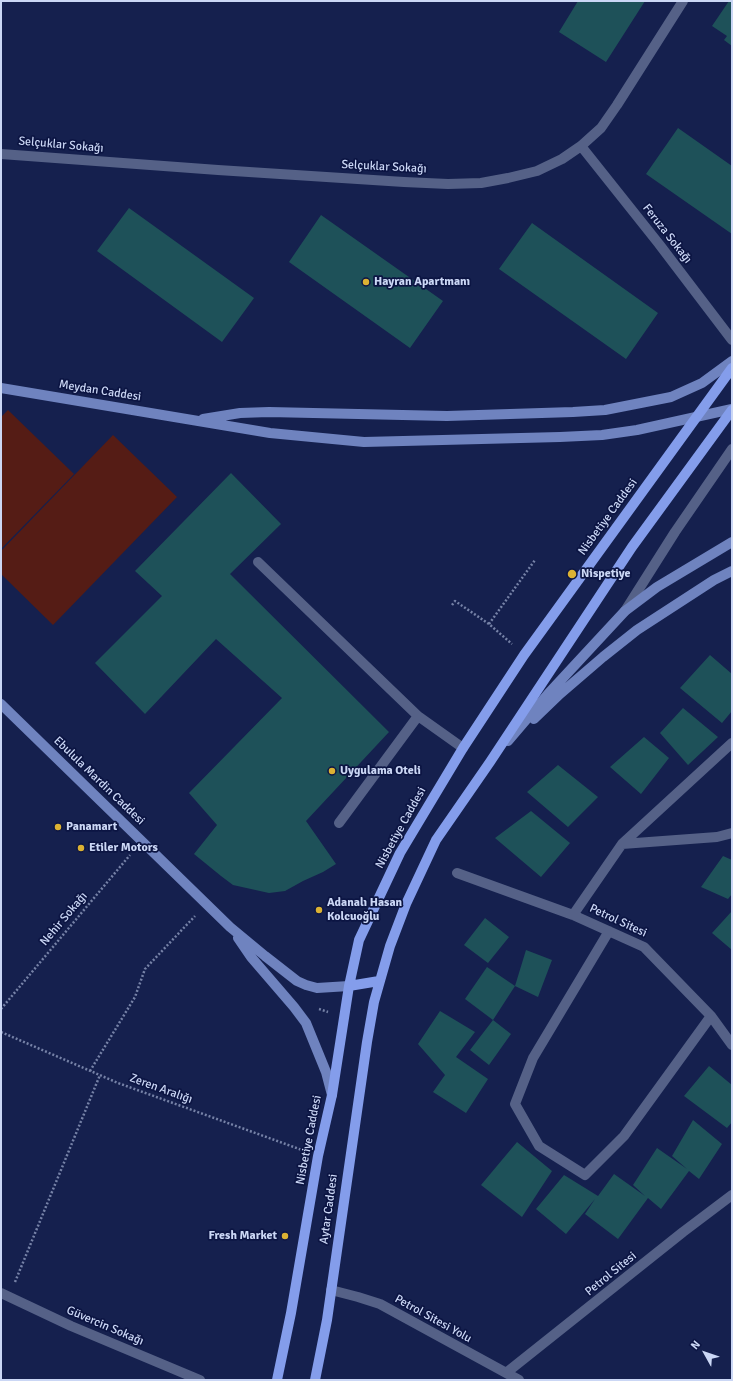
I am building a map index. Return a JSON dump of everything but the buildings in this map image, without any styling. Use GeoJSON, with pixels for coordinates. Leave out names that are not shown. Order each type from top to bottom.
{"type":"FeatureCollection","features":[{"type":"Feature","properties":{"kind":"main road"},"geometry":{"type":"LineString","coordinates":[[195,420],[240,413],[269,412],[447,416],[605,410],[671,397],[702,382],[732,361]]}},
{"type":"Feature","properties":{"kind":"main road","name":"Nisbetiye Caddesi"},"geometry":{"type":"LineString","coordinates":[[277,1380],[291,1313],[318,1156],[332,1095],[349,986],[359,940],[400,853],[463,748],[524,655],[732,368]]}},
{"type":"Feature","properties":{"kind":"main road","name":"Meydan Caddesi"},"geometry":{"type":"LineString","coordinates":[[1,388],[270,433],[364,442],[602,435],[637,430],[732,410]]}},
{"type":"Feature","properties":{"kind":"main road"},"geometry":{"type":"LineString","coordinates":[[230,927],[264,956],[297,981],[317,988],[349,986],[379,981],[390,946],[406,904],[436,840],[490,762],[632,547],[732,410]]}},
{"type":"Feature","properties":{"kind":"main road"},"geometry":{"type":"LineString","coordinates":[[490,762],[548,694],[625,610],[657,587],[732,542]]}},
{"type":"Feature","properties":{"kind":"main road"},"geometry":{"type":"LineString","coordinates":[[490,762],[560,694],[637,630],[714,580],[732,571]]}},
{"type":"Feature","properties":{"kind":"main road","name":"Ebulula Mardin Caddesi"},"geometry":{"type":"LineString","coordinates":[[1,704],[230,927]]}},
{"type":"Feature","properties":{"kind":"main road"},"geometry":{"type":"LineString","coordinates":[[230,927],[251,957],[306,1023],[326,1072],[332,1095]]}},
{"type":"Feature","properties":{"kind":"main road","name":"Aytar Caddesi"},"geometry":{"type":"LineString","coordinates":[[316,1380],[327,1320],[367,1042],[379,981]]}},
{"type":"Feature","properties":{"kind":"street","name":"Selçuklar Sokağı"},"geometry":{"type":"LineString","coordinates":[[1,154],[210,170],[404,182],[448,184],[481,182],[508,178],[537,171],[562,158],[581,146],[601,128],[683,1]]}},
{"type":"Feature","properties":{"kind":"street","name":"Feruza Sokağı"},"geometry":{"type":"LineString","coordinates":[[581,146],[659,244],[732,340]]}},
{"type":"Feature","properties":{"kind":"street"},"geometry":{"type":"LineString","coordinates":[[625,610],[675,532],[732,449]]}},
{"type":"Feature","properties":{"kind":"street"},"geometry":{"type":"LineString","coordinates":[[258,562],[418,716],[463,748]]}},
{"type":"Feature","properties":{"kind":"street"},"geometry":{"type":"LineString","coordinates":[[338,823],[418,716]]}},
{"type":"Feature","properties":{"kind":"street"},"geometry":{"type":"LineString","coordinates":[[573,915],[622,844],[732,743]]}},
{"type":"Feature","properties":{"kind":"street"},"geometry":{"type":"LineString","coordinates":[[622,844],[717,837],[732,833]]}},
{"type":"Feature","properties":{"kind":"street","name":"Petrol Sitesi"},"geometry":{"type":"LineString","coordinates":[[458,873],[573,915],[644,947],[711,1016],[732,1044]]}},
{"type":"Feature","properties":{"kind":"street"},"geometry":{"type":"LineString","coordinates":[[609,931],[533,1058],[514,1104],[539,1146],[585,1175],[624,1136],[711,1016]]}},
{"type":"Feature","properties":{"kind":"street","name":"Petrol Sitesi"},"geometry":{"type":"LineString","coordinates":[[506,1373],[683,1232],[732,1195]]}},
{"type":"Feature","properties":{"kind":"street","name":"Petrol Sitesi Yolu"},"geometry":{"type":"LineString","coordinates":[[331,1290],[380,1304],[519,1380]]}},
{"type":"Feature","properties":{"kind":"street","name":"Güvercin Sokağı"},"geometry":{"type":"LineString","coordinates":[[5,1295],[71,1326],[200,1380]]}},
{"type":"Feature","properties":{"kind":"path"},"geometry":{"type":"LineString","coordinates":[[489,624],[536,560]]}},
{"type":"Feature","properties":{"kind":"path"},"geometry":{"type":"LineString","coordinates":[[452,606],[455,600],[489,624],[524,655]]}},
{"type":"Feature","properties":{"kind":"path","name":"Nehir Sokağı"},"geometry":{"type":"LineString","coordinates":[[1,1009],[142,841]]}},
{"type":"Feature","properties":{"kind":"path"},"geometry":{"type":"LineString","coordinates":[[90,1071],[134,997],[145,969],[207,904]]}},
{"type":"Feature","properties":{"kind":"path","name":"Zeren Aralığı"},"geometry":{"type":"LineString","coordinates":[[1,1032],[118,1083],[318,1156]]}},
{"type":"Feature","properties":{"kind":"path"},"geometry":{"type":"LineString","coordinates":[[5,1295],[100,1075]]}},
{"type":"Feature","properties":{"kind":"shaded area"},"geometry":{"type":"Polygon","coordinates":[[[8,410],[74,474],[1,549],[1,417],[8,410]]]}},
{"type":"Feature","properties":{"kind":"shaded area"},"geometry":{"type":"Polygon","coordinates":[[[113,435],[177,497],[53,625],[1,574],[1,551],[113,435]]]}},
{"type":"Feature","properties":{"kind":"place","name":"Hayran Apartmanı"},"geometry":{"type":"Point","coordinates":[366,282]}},
{"type":"Feature","properties":{"kind":"place","name":"Nispetiye"},"geometry":{"type":"Point","coordinates":[572,574]}},
{"type":"Feature","properties":{"kind":"place","name":"Uygulama Oteli"},"geometry":{"type":"Point","coordinates":[332,771]}},
{"type":"Feature","properties":{"kind":"place","name":"Panamart"},"geometry":{"type":"Point","coordinates":[58,827]}},
{"type":"Feature","properties":{"kind":"place","name":"Etiler Motors"},"geometry":{"type":"Point","coordinates":[81,848]}},
{"type":"Feature","properties":{"kind":"place","name":"Adanalı Hasan Kolcuoğlu"},"geometry":{"type":"Point","coordinates":[319,910]}},
{"type":"Feature","properties":{"kind":"place","name":"Fresh Market"},"geometry":{"type":"Point","coordinates":[285,1236]}}]}
